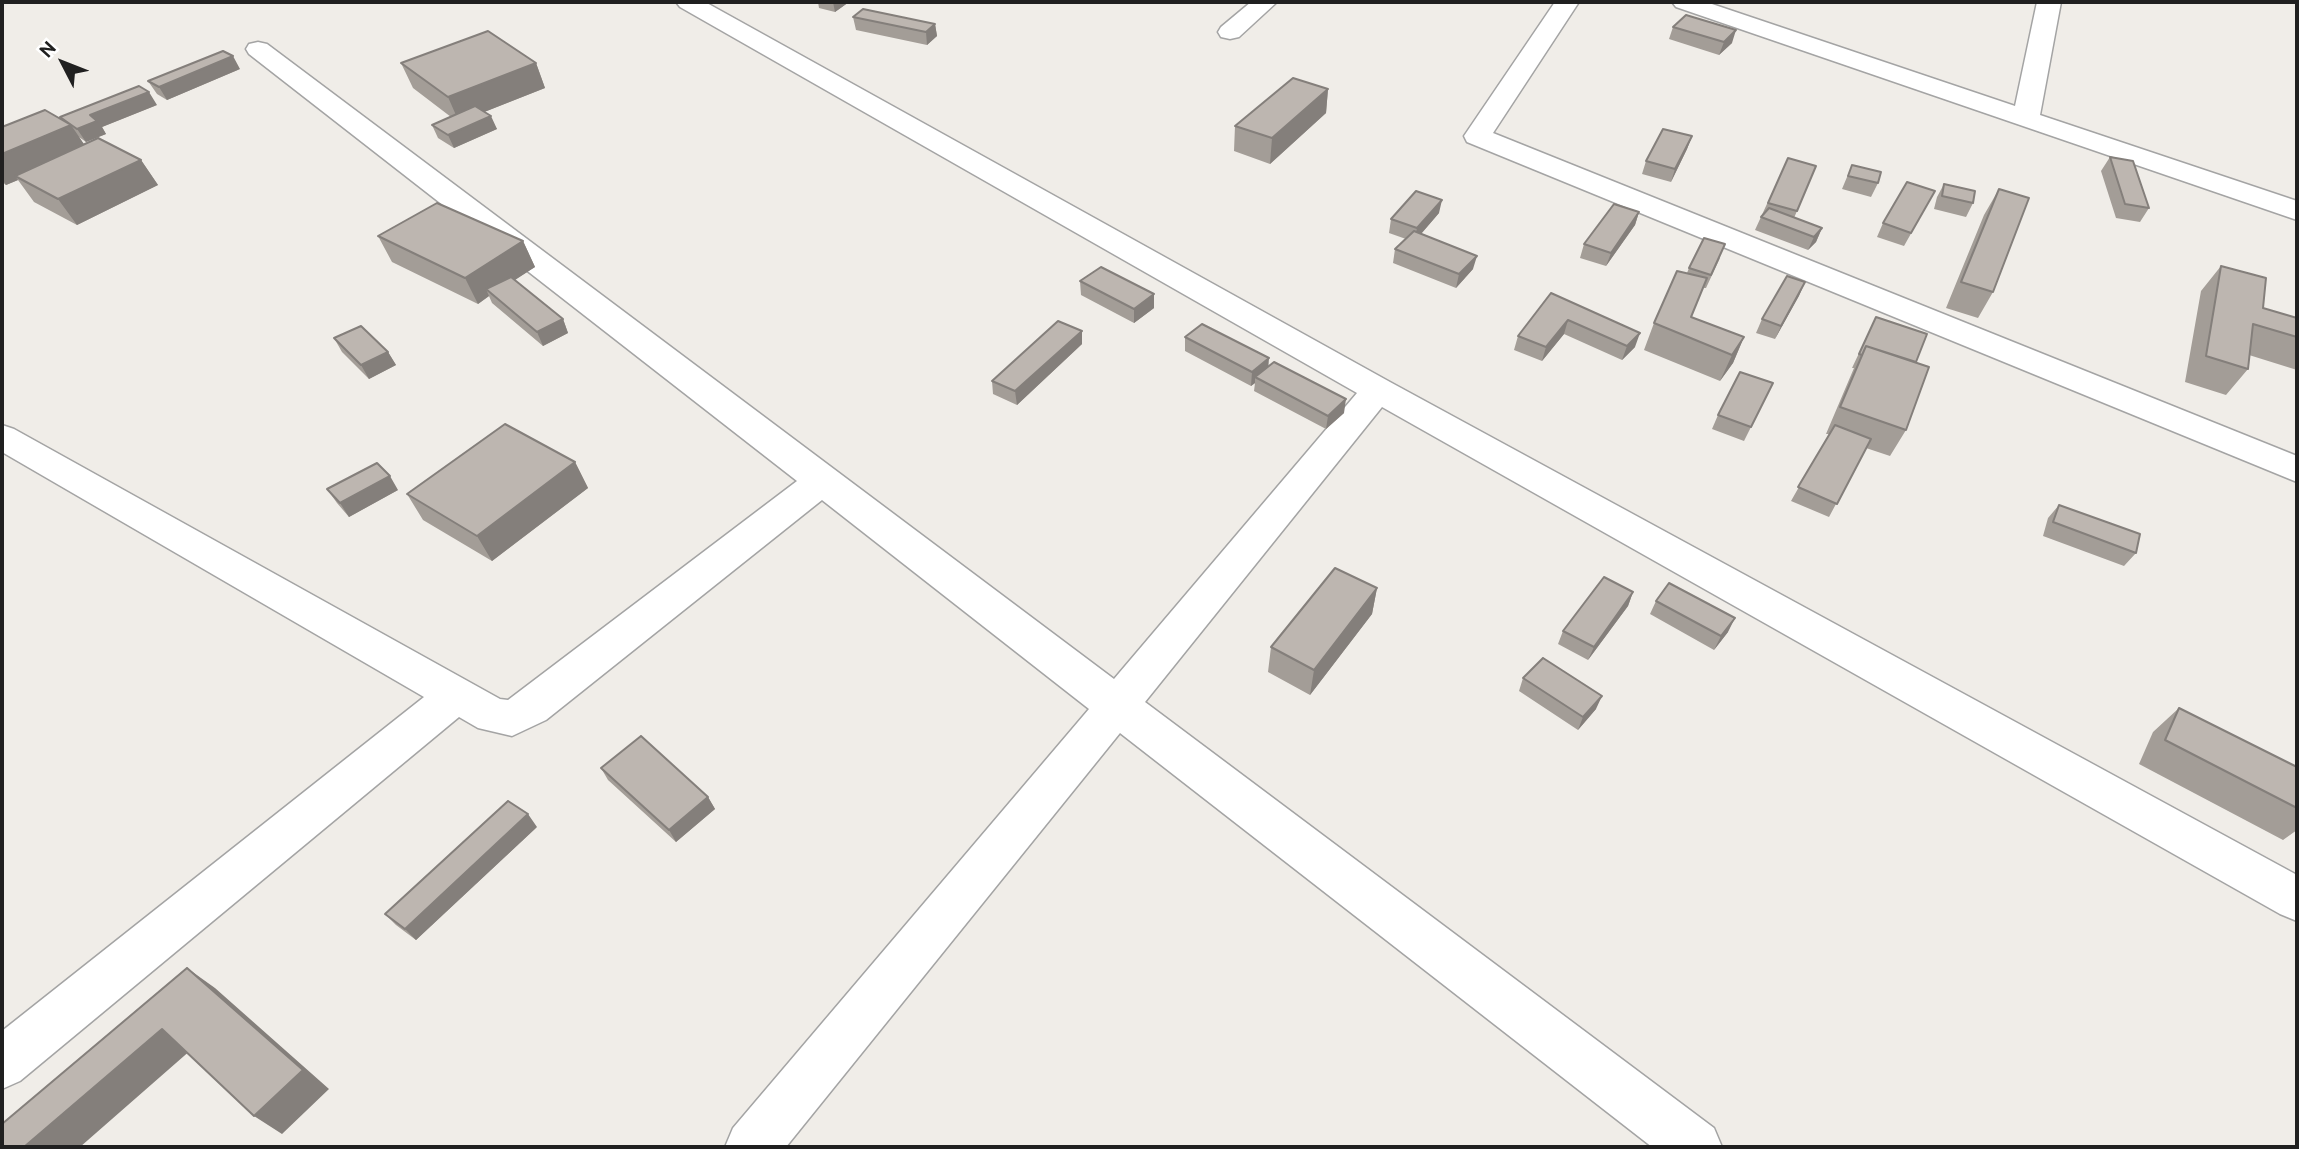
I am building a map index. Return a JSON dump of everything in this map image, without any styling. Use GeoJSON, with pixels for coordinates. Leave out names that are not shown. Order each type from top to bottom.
{"type":"FeatureCollection","features":[{"type":"Feature","properties":{"kind":"street"},"geometry":{"type":"LineString","coordinates":[[688,2],[1378,390],[2297,899]]}},
{"type":"Feature","properties":{"kind":"street"},"geometry":{"type":"LineString","coordinates":[[1230,32],[1265,2]]}},
{"type":"Feature","properties":{"kind":"street"},"geometry":{"type":"LineString","coordinates":[[1567,2],[1477,136],[2297,470]]}},
{"type":"Feature","properties":{"kind":"street"},"geometry":{"type":"LineString","coordinates":[[1684,2],[1723,8],[2026,118],[2297,212]]}},
{"type":"Feature","properties":{"kind":"street"},"geometry":{"type":"LineString","coordinates":[[2026,118],[2049,2]]}},
{"type":"Feature","properties":{"kind":"street"},"geometry":{"type":"LineString","coordinates":[[258,49],[1695,1147]]}},
{"type":"Feature","properties":{"kind":"street"},"geometry":{"type":"LineString","coordinates":[[752,1147],[1378,390]]}},
{"type":"Feature","properties":{"kind":"street"},"geometry":{"type":"LineString","coordinates":[[2,437],[493,716],[512,718],[531,708],[822,481]]}},
{"type":"Feature","properties":{"kind":"street"},"geometry":{"type":"LineString","coordinates":[[2,1063],[456,695]]}},
{"type":"Feature","properties":{"kind":"building"},"geometry":{"type":"Polygon","coordinates":[[[863,9],[935,24],[926,32],[853,17],[863,9]]]}},
{"type":"Feature","properties":{"kind":"building"},"geometry":{"type":"Polygon","coordinates":[[[1686,15],[1736,30],[1724,42],[1673,27],[1686,15]]]}},
{"type":"Feature","properties":{"kind":"building"},"geometry":{"type":"Polygon","coordinates":[[[488,31],[536,63],[448,97],[401,63],[488,31]]]}},
{"type":"Feature","properties":{"kind":"building"},"geometry":{"type":"Polygon","coordinates":[[[223,51],[233,56],[159,87],[148,81],[223,51]]]}},
{"type":"Feature","properties":{"kind":"building"},"geometry":{"type":"Polygon","coordinates":[[[1293,78],[1328,89],[1272,138],[1235,126],[1293,78]]]}},
{"type":"Feature","properties":{"kind":"building"},"geometry":{"type":"Polygon","coordinates":[[[139,86],[149,92],[90,115],[97,121],[77,129],[60,117],[139,86]]]}},
{"type":"Feature","properties":{"kind":"building"},"geometry":{"type":"Polygon","coordinates":[[[475,106],[491,116],[448,135],[432,125],[475,106]]]}},
{"type":"Feature","properties":{"kind":"building"},"geometry":{"type":"Polygon","coordinates":[[[45,110],[71,125],[2,154],[2,127],[45,110]]]}},
{"type":"Feature","properties":{"kind":"building"},"geometry":{"type":"Polygon","coordinates":[[[1663,129],[1692,136],[1675,169],[1646,161],[1663,129]]]}},
{"type":"Feature","properties":{"kind":"building"},"geometry":{"type":"Polygon","coordinates":[[[98,138],[141,160],[58,199],[15,176],[98,138]]]}},
{"type":"Feature","properties":{"kind":"building"},"geometry":{"type":"Polygon","coordinates":[[[2110,157],[2133,161],[2149,208],[2125,204],[2110,157]]]}},
{"type":"Feature","properties":{"kind":"building"},"geometry":{"type":"Polygon","coordinates":[[[1788,158],[1816,166],[1797,211],[1768,203],[1788,158]]]}},
{"type":"Feature","properties":{"kind":"building"},"geometry":{"type":"Polygon","coordinates":[[[1852,165],[1881,172],[1878,183],[1848,176],[1852,165]]]}},
{"type":"Feature","properties":{"kind":"building"},"geometry":{"type":"Polygon","coordinates":[[[1907,182],[1935,191],[1911,233],[1883,223],[1907,182]]]}},
{"type":"Feature","properties":{"kind":"building"},"geometry":{"type":"Polygon","coordinates":[[[1944,184],[1975,191],[1973,203],[1942,196],[1944,184]]]}},
{"type":"Feature","properties":{"kind":"building"},"geometry":{"type":"Polygon","coordinates":[[[1999,189],[2029,198],[1993,292],[1961,282],[1999,189]]]}},
{"type":"Feature","properties":{"kind":"building"},"geometry":{"type":"Polygon","coordinates":[[[1416,191],[1442,200],[1417,228],[1391,219],[1416,191]]]}},
{"type":"Feature","properties":{"kind":"building"},"geometry":{"type":"Polygon","coordinates":[[[437,203],[523,241],[465,278],[378,236],[437,203]]]}},
{"type":"Feature","properties":{"kind":"building"},"geometry":{"type":"Polygon","coordinates":[[[1614,204],[1639,212],[1611,253],[1584,244],[1614,204]]]}},
{"type":"Feature","properties":{"kind":"building"},"geometry":{"type":"Polygon","coordinates":[[[1769,208],[1822,228],[1814,237],[1761,217],[1769,208]]]}},
{"type":"Feature","properties":{"kind":"building"},"geometry":{"type":"Polygon","coordinates":[[[1414,231],[1477,256],[1459,274],[1395,249],[1414,231]]]}},
{"type":"Feature","properties":{"kind":"building"},"geometry":{"type":"Polygon","coordinates":[[[1704,238],[1725,244],[1711,275],[1689,268],[1704,238]]]}},
{"type":"Feature","properties":{"kind":"building"},"geometry":{"type":"Polygon","coordinates":[[[2221,266],[2266,278],[2263,308],[2297,318],[2297,337],[2253,324],[2248,369],[2206,356],[2221,266]]]}},
{"type":"Feature","properties":{"kind":"building"},"geometry":{"type":"Polygon","coordinates":[[[1101,267],[1154,294],[1134,309],[1080,281],[1101,267]]]}},
{"type":"Feature","properties":{"kind":"building"},"geometry":{"type":"Polygon","coordinates":[[[1677,271],[1707,278],[1691,317],[1744,337],[1732,355],[1654,323],[1677,271]]]}},
{"type":"Feature","properties":{"kind":"building"},"geometry":{"type":"Polygon","coordinates":[[[1787,276],[1805,282],[1781,326],[1762,319],[1787,276]]]}},
{"type":"Feature","properties":{"kind":"building"},"geometry":{"type":"Polygon","coordinates":[[[511,277],[563,319],[537,332],[486,289],[511,277]]]}},
{"type":"Feature","properties":{"kind":"building"},"geometry":{"type":"Polygon","coordinates":[[[1551,293],[1640,333],[1627,346],[1568,320],[1546,347],[1518,336],[1551,293]]]}},
{"type":"Feature","properties":{"kind":"building"},"geometry":{"type":"Polygon","coordinates":[[[1876,317],[1927,334],[1916,362],[1866,346],[1862,355],[1859,354],[1876,317]]]}},
{"type":"Feature","properties":{"kind":"building"},"geometry":{"type":"Polygon","coordinates":[[[1058,321],[1082,331],[1015,391],[992,381],[1058,321]]]}},
{"type":"Feature","properties":{"kind":"building"},"geometry":{"type":"Polygon","coordinates":[[[1202,324],[1269,358],[1252,372],[1185,337],[1202,324]]]}},
{"type":"Feature","properties":{"kind":"building"},"geometry":{"type":"Polygon","coordinates":[[[361,326],[388,352],[361,365],[334,338],[361,326]]]}},
{"type":"Feature","properties":{"kind":"building"},"geometry":{"type":"Polygon","coordinates":[[[1866,346],[1929,367],[1906,430],[1840,407],[1866,346]]]}},
{"type":"Feature","properties":{"kind":"building"},"geometry":{"type":"Polygon","coordinates":[[[1274,362],[1346,399],[1328,416],[1255,377],[1274,362]]]}},
{"type":"Feature","properties":{"kind":"building"},"geometry":{"type":"Polygon","coordinates":[[[1740,372],[1773,383],[1751,427],[1718,415],[1740,372]]]}},
{"type":"Feature","properties":{"kind":"building"},"geometry":{"type":"Polygon","coordinates":[[[505,424],[575,462],[477,536],[407,494],[505,424]]]}},
{"type":"Feature","properties":{"kind":"building"},"geometry":{"type":"Polygon","coordinates":[[[1835,425],[1871,439],[1837,504],[1798,487],[1835,425]]]}},
{"type":"Feature","properties":{"kind":"building"},"geometry":{"type":"Polygon","coordinates":[[[377,463],[390,476],[340,503],[327,489],[377,463]]]}},
{"type":"Feature","properties":{"kind":"building"},"geometry":{"type":"Polygon","coordinates":[[[2059,505],[2140,534],[2136,553],[2053,522],[2059,505]]]}},
{"type":"Feature","properties":{"kind":"building"},"geometry":{"type":"Polygon","coordinates":[[[1335,568],[1377,588],[1314,670],[1271,647],[1335,568]]]}},
{"type":"Feature","properties":{"kind":"building"},"geometry":{"type":"Polygon","coordinates":[[[1604,577],[1633,592],[1594,647],[1563,631],[1604,577]]]}},
{"type":"Feature","properties":{"kind":"building"},"geometry":{"type":"Polygon","coordinates":[[[1669,583],[1735,618],[1721,636],[1656,601],[1669,583]]]}},
{"type":"Feature","properties":{"kind":"building"},"geometry":{"type":"Polygon","coordinates":[[[1543,658],[1602,696],[1583,717],[1523,678],[1543,658]]]}},
{"type":"Feature","properties":{"kind":"building"},"geometry":{"type":"Polygon","coordinates":[[[2179,708],[2297,767],[2297,808],[2165,740],[2179,708]]]}},
{"type":"Feature","properties":{"kind":"building"},"geometry":{"type":"Polygon","coordinates":[[[641,736],[708,797],[669,830],[601,768],[641,736]]]}},
{"type":"Feature","properties":{"kind":"building"},"geometry":{"type":"Polygon","coordinates":[[[508,801],[528,814],[405,929],[385,914],[508,801]]]}},
{"type":"Feature","properties":{"kind":"building"},"geometry":{"type":"Polygon","coordinates":[[[187,968],[303,1070],[254,1116],[162,1029],[24,1147],[2,1147],[2,1124],[187,968]]]}}]}
